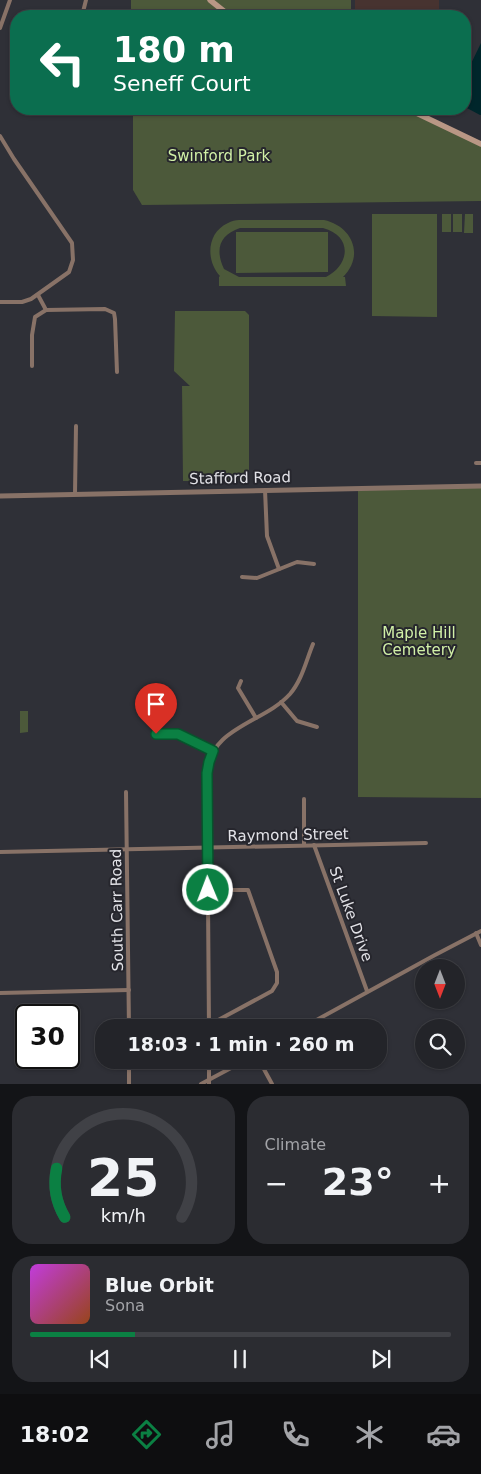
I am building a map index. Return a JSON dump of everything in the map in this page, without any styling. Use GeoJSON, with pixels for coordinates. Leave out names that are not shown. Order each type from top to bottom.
{"type":"FeatureCollection","features":[{"type":"Feature","properties":{"kind":"main road"},"geometry":{"type":"LineString","coordinates":[[210,0],[222,10]]}},
{"type":"Feature","properties":{"kind":"main road"},"geometry":{"type":"LineString","coordinates":[[421,115],[481,144]]}},
{"type":"Feature","properties":{"kind":"street"},"geometry":{"type":"LineString","coordinates":[[0,28],[10,0]]}},
{"type":"Feature","properties":{"kind":"street"},"geometry":{"type":"LineString","coordinates":[[0,5],[7,7]]}},
{"type":"Feature","properties":{"kind":"street"},"geometry":{"type":"LineString","coordinates":[[0,136],[70,239],[73,247],[73,260],[69,272],[38,295],[22,302],[0,302]]}},
{"type":"Feature","properties":{"kind":"street"},"geometry":{"type":"LineString","coordinates":[[38,295],[46,310]]}},
{"type":"Feature","properties":{"kind":"street"},"geometry":{"type":"LineString","coordinates":[[32,366],[32,335],[35,318],[46,310],[105,309],[114,313],[117,372]]}},
{"type":"Feature","properties":{"kind":"street"},"geometry":{"type":"LineString","coordinates":[[75,494],[76,426]]}},
{"type":"Feature","properties":{"kind":"street","name":"Stafford Road"},"geometry":{"type":"LineString","coordinates":[[0,496],[481,486]]}},
{"type":"Feature","properties":{"kind":"street"},"geometry":{"type":"LineString","coordinates":[[265,490],[266,536],[279,569]]}},
{"type":"Feature","properties":{"kind":"street"},"geometry":{"type":"LineString","coordinates":[[242,577],[257,578],[297,562],[314,564]]}},
{"type":"Feature","properties":{"kind":"street"},"geometry":{"type":"LineString","coordinates":[[209,1019],[207,773],[209,762],[213,751],[222,739],[281,702],[291,693],[301,677],[312,644]]}},
{"type":"Feature","properties":{"kind":"street"},"geometry":{"type":"LineString","coordinates":[[241,680],[238,688],[256,718]]}},
{"type":"Feature","properties":{"kind":"street"},"geometry":{"type":"LineString","coordinates":[[281,702],[297,721],[317,727]]}},
{"type":"Feature","properties":{"kind":"street"},"geometry":{"type":"LineString","coordinates":[[156,734],[178,734],[213,751]]}},
{"type":"Feature","properties":{"kind":"street","name":"South Carr Road"},"geometry":{"type":"LineString","coordinates":[[126,792],[129,1019]]}},
{"type":"Feature","properties":{"kind":"street"},"geometry":{"type":"LineString","coordinates":[[304,799],[304,846]]}},
{"type":"Feature","properties":{"kind":"street","name":"Raymond Street"},"geometry":{"type":"LineString","coordinates":[[0,852],[426,843]]}},
{"type":"Feature","properties":{"kind":"street","name":"St Luke Drive"},"geometry":{"type":"LineString","coordinates":[[314,845],[367,991]]}},
{"type":"Feature","properties":{"kind":"street"},"geometry":{"type":"LineString","coordinates":[[208,890],[248,890],[278,976],[276,986],[267,994],[222,1019]]}},
{"type":"Feature","properties":{"kind":"street"},"geometry":{"type":"LineString","coordinates":[[318,1019],[479,932],[481,945]]}},
{"type":"Feature","properties":{"kind":"street"},"geometry":{"type":"LineString","coordinates":[[0,993],[129,990]]}},
{"type":"Feature","properties":{"kind":"street"},"geometry":{"type":"LineString","coordinates":[[129,1069],[129,1084]]}},
{"type":"Feature","properties":{"kind":"street"},"geometry":{"type":"LineString","coordinates":[[209,1069],[209,1082]]}},
{"type":"Feature","properties":{"kind":"street"},"geometry":{"type":"LineString","coordinates":[[201,1084],[209,1082],[231,1069]]}},
{"type":"Feature","properties":{"kind":"street"},"geometry":{"type":"LineString","coordinates":[[264,1069],[272,1084]]}},
{"type":"Feature","properties":{"kind":"shaded area"},"geometry":{"type":"Polygon","coordinates":[[[355,0],[439,0],[439,10],[355,10],[355,0]]]}},
{"type":"Feature","properties":{"kind":"green space"},"geometry":{"type":"Polygon","coordinates":[[[131,0],[351,0],[351,10],[131,10],[131,0]]]}},
{"type":"Feature","properties":{"kind":"green space","name":"Swinford Park"},"geometry":{"type":"Polygon","coordinates":[[[133,115],[421,115],[481,144],[481,201],[142,205],[133,190],[133,115]]]}},
{"type":"Feature","properties":{"kind":"green space"},"geometry":{"type":"Polygon","coordinates":[[[372,214],[437,214],[437,317],[372,316],[372,214]]]}},
{"type":"Feature","properties":{"kind":"green space"},"geometry":{"type":"Polygon","coordinates":[[[442,214],[451,214],[451,232],[442,232],[442,214]]]}},
{"type":"Feature","properties":{"kind":"green space"},"geometry":{"type":"Polygon","coordinates":[[[453,214],[462,214],[462,232],[453,232],[453,214]]]}},
{"type":"Feature","properties":{"kind":"green space"},"geometry":{"type":"Polygon","coordinates":[[[465,214],[473,214],[473,233],[464,233],[465,214]]]}},
{"type":"Feature","properties":{"kind":"green space"},"geometry":{"type":"Polygon","coordinates":[[[238,220],[324,220],[334,223],[348,235],[354,251],[350,268],[343,277],[345,277],[346,286],[219,286],[220,276],[212,263],[212,240],[221,228],[238,220]],[[240,228],[223,239],[220,250],[221,262],[224,269],[239,277],[326,277],[340,265],[345,251],[339,237],[323,228],[240,228]]]}},
{"type":"Feature","properties":{"kind":"green space"},"geometry":{"type":"Polygon","coordinates":[[[236,232],[328,232],[328,272],[236,273],[236,232]]]}},
{"type":"Feature","properties":{"kind":"green space"},"geometry":{"type":"Polygon","coordinates":[[[175,311],[245,311],[249,315],[249,481],[183,481],[182,386],[190,386],[174,371],[175,311]]]}},
{"type":"Feature","properties":{"kind":"green space","name":"Maple Hill Cemetery"},"geometry":{"type":"Polygon","coordinates":[[[481,486],[481,798],[358,797],[358,488],[481,486]]]}},
{"type":"Feature","properties":{"kind":"green space"},"geometry":{"type":"Polygon","coordinates":[[[20,711],[28,711],[28,732],[20,733],[20,711]]]}},
{"type":"Feature","properties":{"kind":"water"},"geometry":{"type":"Polygon","coordinates":[[[481,43],[481,115],[471,110],[471,64],[481,43]]]}},
{"type":"Feature","properties":{"kind":"route"},"geometry":{"type":"LineString","coordinates":[[156,734],[178,734],[213,751],[207,773],[208,890]]}}]}
